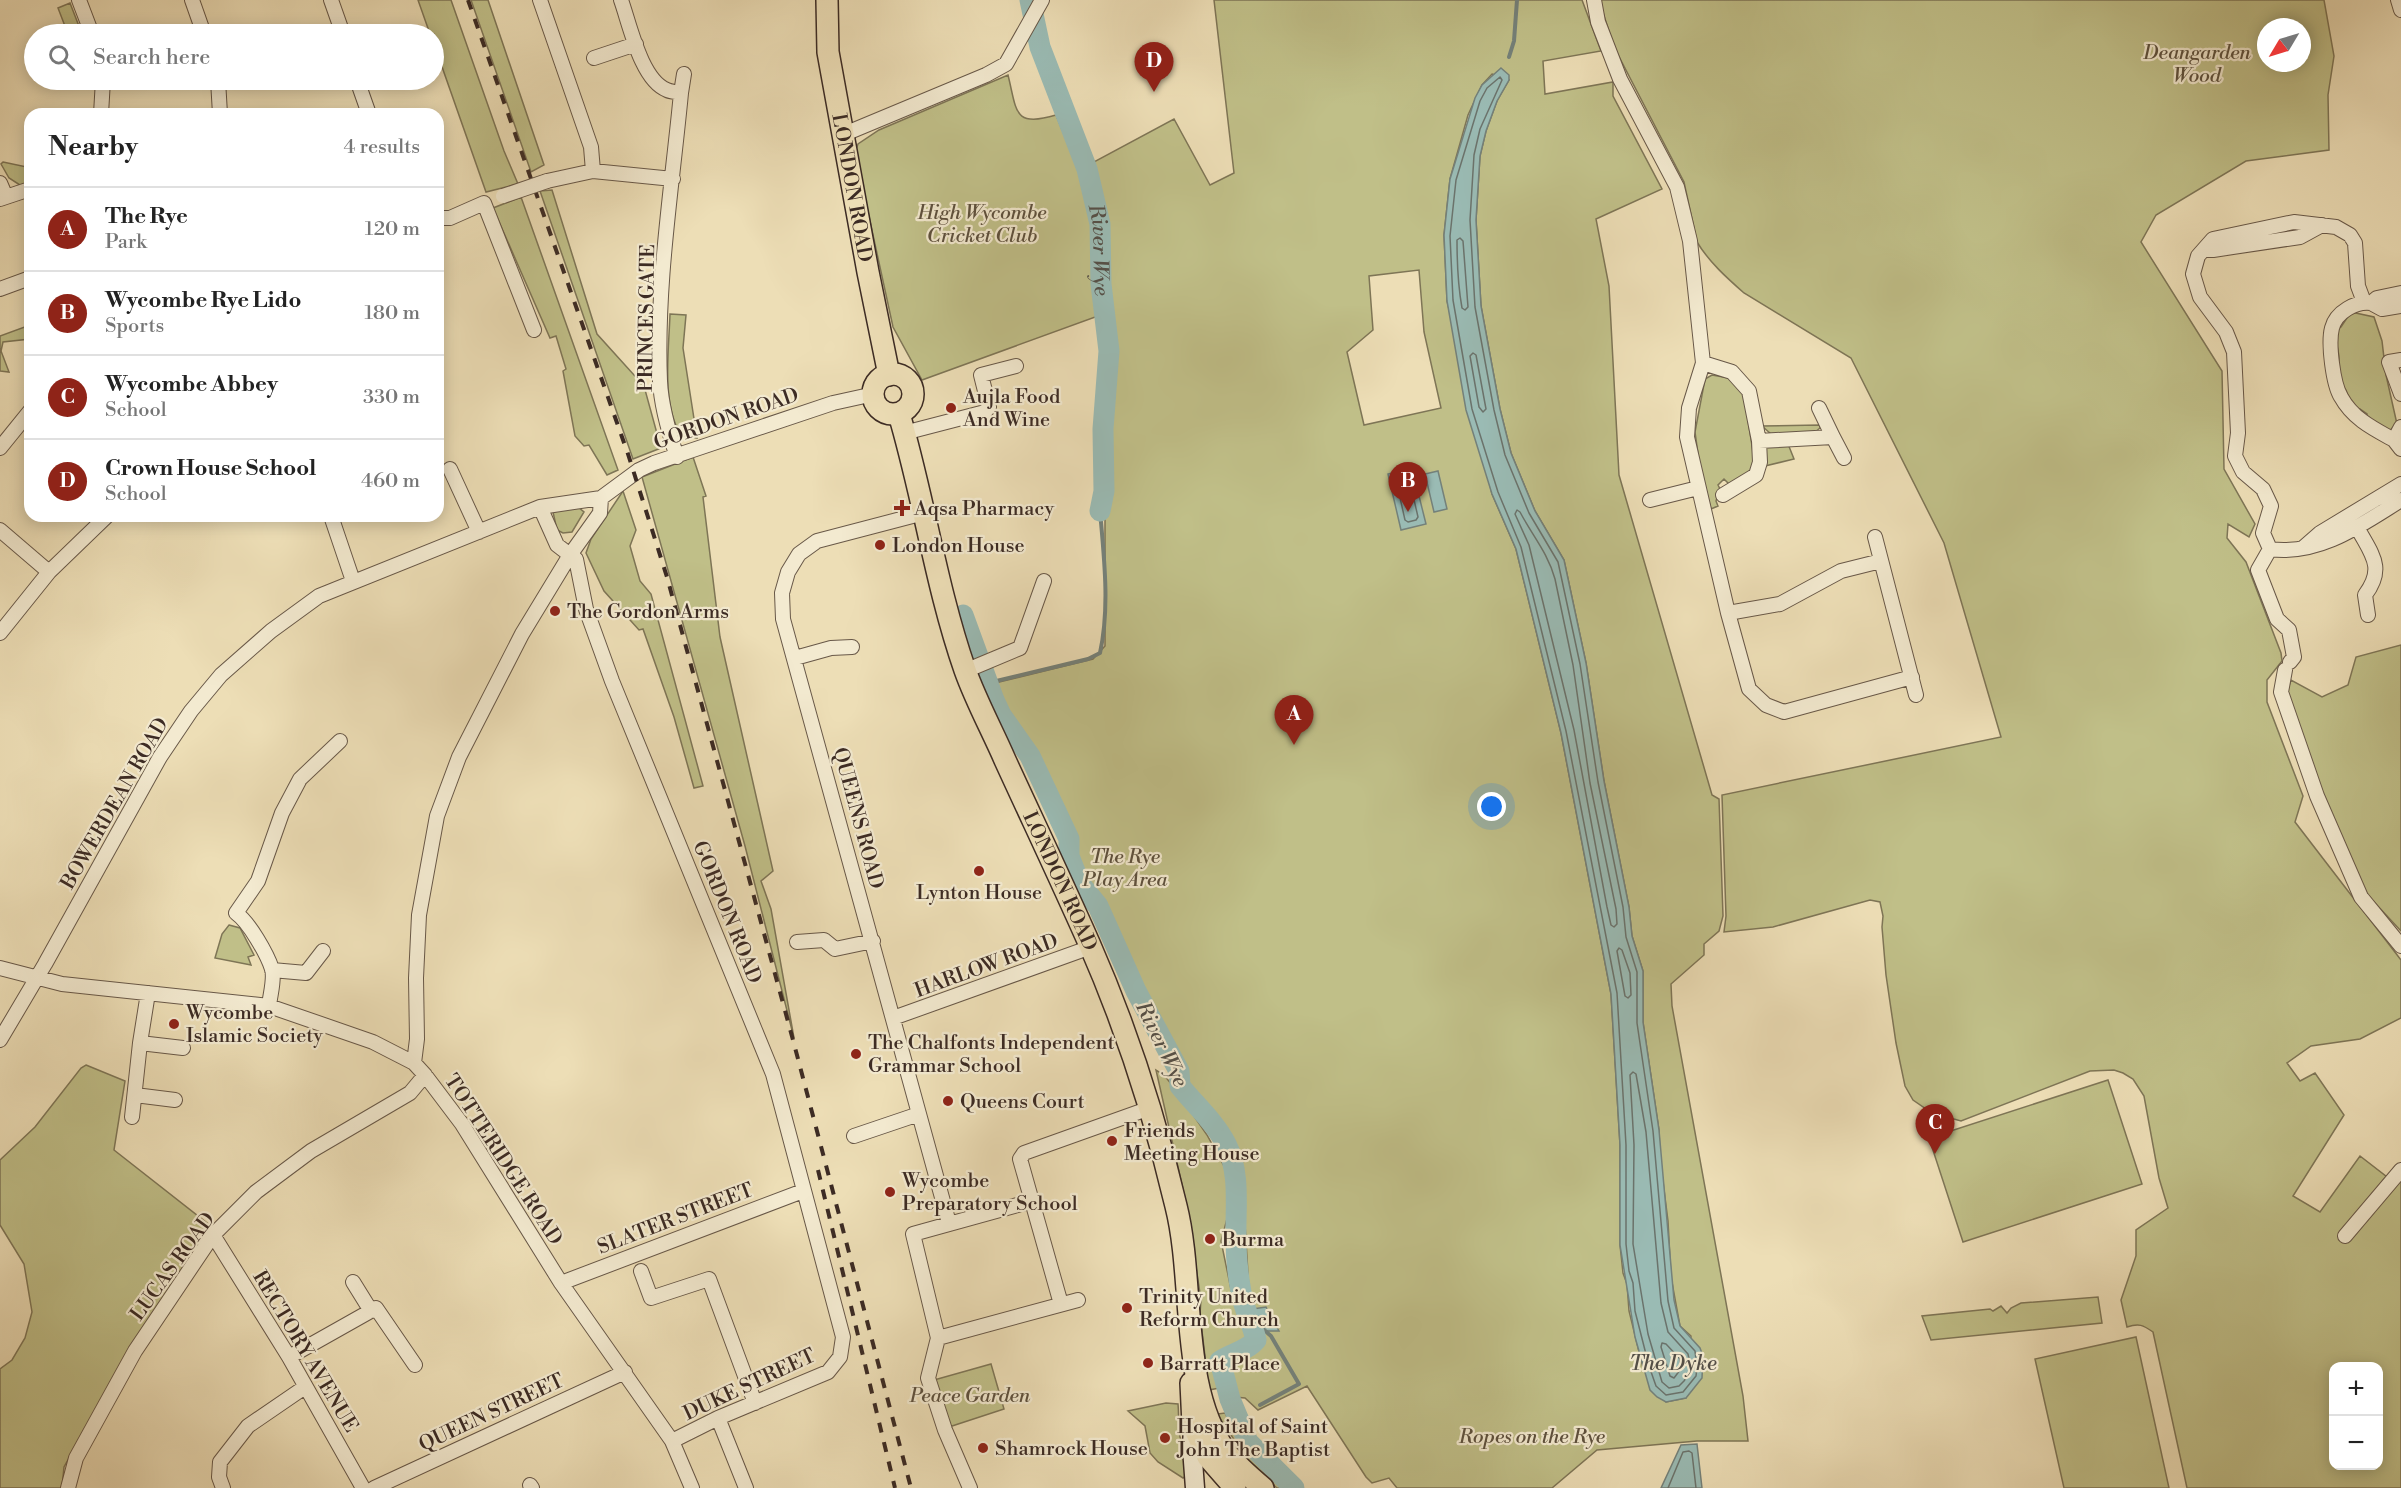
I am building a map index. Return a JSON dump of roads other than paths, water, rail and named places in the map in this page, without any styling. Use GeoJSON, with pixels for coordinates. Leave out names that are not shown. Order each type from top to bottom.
{"type":"FeatureCollection","features":[{"type":"Feature","properties":{"kind":"main road","name":"LONDON ROAD"},"geometry":{"type":"LineString","coordinates":[[827,0],[828,52],[889,375]]}},
{"type":"Feature","properties":{"kind":"main road"},"geometry":{"type":"LineString","coordinates":[[889,375],[906,379],[912,388],[912,400],[902,423],[892,414],[880,409],[874,394],[878,382],[889,375]]}},
{"type":"Feature","properties":{"kind":"main road","name":"LONDON ROAD"},"geometry":{"type":"LineString","coordinates":[[902,423],[946,607],[965,671],[1091,946],[1149,1108],[1177,1209],[1189,1289],[1200,1418]]}},
{"type":"Feature","properties":{"kind":"main road"},"geometry":{"type":"LineString","coordinates":[[1200,1418],[1208,1457],[1235,1488]]}},
{"type":"Feature","properties":{"kind":"main road"},"geometry":{"type":"LineString","coordinates":[[1200,1418],[1213,1430],[1243,1472],[1263,1488]]}},
{"type":"Feature","properties":{"kind":"street"},"geometry":{"type":"LineString","coordinates":[[79,0],[88,24]]}},
{"type":"Feature","properties":{"kind":"street"},"geometry":{"type":"LineString","coordinates":[[192,0],[200,24]]}},
{"type":"Feature","properties":{"kind":"street"},"geometry":{"type":"LineString","coordinates":[[331,0],[339,24]]}},
{"type":"Feature","properties":{"kind":"street"},"geometry":{"type":"LineString","coordinates":[[540,0],[591,147],[593,171]]}},
{"type":"Feature","properties":{"kind":"street"},"geometry":{"type":"LineString","coordinates":[[621,0],[651,78],[666,90],[681,93]]}},
{"type":"Feature","properties":{"kind":"street"},"geometry":{"type":"LineString","coordinates":[[842,135],[986,75],[1006,64],[1042,0]]}},
{"type":"Feature","properties":{"kind":"street"},"geometry":{"type":"LineString","coordinates":[[1594,0],[1598,22],[1620,79],[1677,187],[1690,241],[1703,363],[1689,408],[1687,437],[1698,488],[1706,511],[1728,614],[1749,688],[1766,705],[1784,712],[1912,677]]}},
{"type":"Feature","properties":{"kind":"street"},"geometry":{"type":"LineString","coordinates":[[2398,0],[2401,10]]}},
{"type":"Feature","properties":{"kind":"street"},"geometry":{"type":"LineString","coordinates":[[594,58],[636,44]]}},
{"type":"Feature","properties":{"kind":"street","name":"PRINCES GATE"},"geometry":{"type":"LineString","coordinates":[[677,457],[668,428],[660,382],[662,280],[684,74]]}},
{"type":"Feature","properties":{"kind":"street"},"geometry":{"type":"LineString","coordinates":[[102,108],[103,90]]}},
{"type":"Feature","properties":{"kind":"street"},"geometry":{"type":"LineString","coordinates":[[219,90],[220,108]]}},
{"type":"Feature","properties":{"kind":"street"},"geometry":{"type":"LineString","coordinates":[[361,90],[367,108]]}},
{"type":"Feature","properties":{"kind":"street"},"geometry":{"type":"LineString","coordinates":[[444,218],[450,218],[484,203],[547,181],[593,171],[673,178]]}},
{"type":"Feature","properties":{"kind":"street"},"geometry":{"type":"LineString","coordinates":[[0,183],[3,198],[24,191]]}},
{"type":"Feature","properties":{"kind":"street"},"geometry":{"type":"LineString","coordinates":[[484,203],[534,330]]}},
{"type":"Feature","properties":{"kind":"street"},"geometry":{"type":"LineString","coordinates":[[2270,549],[2263,533],[2271,506],[2263,489],[2243,472],[2235,456],[2238,433],[2234,352],[2226,332],[2200,297],[2193,274],[2198,256],[2213,238],[2294,222],[2336,227],[2350,235],[2355,243],[2358,286],[2368,302],[2382,309],[2401,306]]}},
{"type":"Feature","properties":{"kind":"street"},"geometry":{"type":"LineString","coordinates":[[0,288],[24,280]]}},
{"type":"Feature","properties":{"kind":"street"},"geometry":{"type":"LineString","coordinates":[[2401,293],[2345,309],[2332,327],[2332,368],[2340,397],[2360,421],[2398,445],[2401,427]]}},
{"type":"Feature","properties":{"kind":"street"},"geometry":{"type":"LineString","coordinates":[[2395,361],[2401,394]]}},
{"type":"Feature","properties":{"kind":"street"},"geometry":{"type":"LineString","coordinates":[[1703,363],[1732,372],[1749,391],[1759,441],[1760,462],[1756,475],[1723,495]]}},
{"type":"Feature","properties":{"kind":"street"},"geometry":{"type":"LineString","coordinates":[[902,423],[985,412],[989,406],[981,375],[1016,366]]}},
{"type":"Feature","properties":{"kind":"street","name":"GORDON ROAD"},"geometry":{"type":"LineString","coordinates":[[540,507],[600,498],[639,470],[833,403],[874,394]]}},
{"type":"Feature","properties":{"kind":"street"},"geometry":{"type":"LineString","coordinates":[[1819,408],[1844,458]]}},
{"type":"Feature","properties":{"kind":"street"},"geometry":{"type":"LineString","coordinates":[[0,448],[24,418]]}},
{"type":"Feature","properties":{"kind":"street"},"geometry":{"type":"LineString","coordinates":[[1759,441],[1833,437]]}},
{"type":"Feature","properties":{"kind":"street"},"geometry":{"type":"LineString","coordinates":[[450,469],[479,532]]}},
{"type":"Feature","properties":{"kind":"street"},"geometry":{"type":"LineString","coordinates":[[2302,549],[2320,533],[2401,484]]}},
{"type":"Feature","properties":{"kind":"street"},"geometry":{"type":"LineString","coordinates":[[1650,500],[1698,488]]}},
{"type":"Feature","properties":{"kind":"street"},"geometry":{"type":"LineString","coordinates":[[414,1063],[417,1039],[416,978],[419,915],[437,816],[459,757],[522,634],[570,555],[600,513],[600,498]]}},
{"type":"Feature","properties":{"kind":"street"},"geometry":{"type":"LineString","coordinates":[[2270,549],[2288,551],[2317,546],[2357,527],[2401,500]]}},
{"type":"Feature","properties":{"kind":"street"},"geometry":{"type":"LineString","coordinates":[[540,507],[557,545],[570,555]]}},
{"type":"Feature","properties":{"kind":"street","name":"BOWERDEAN ROAD"},"geometry":{"type":"LineString","coordinates":[[0,1040],[37,979],[160,757],[191,711],[222,675],[271,631],[319,596],[540,507]]}},
{"type":"Feature","properties":{"kind":"street","name":"QUEENS ROAD"},"geometry":{"type":"LineString","coordinates":[[924,513],[817,541],[799,554],[788,572],[782,593],[783,619],[949,1223]]}},
{"type":"Feature","properties":{"kind":"street"},"geometry":{"type":"LineString","coordinates":[[0,633],[50,572],[101,522]]}},
{"type":"Feature","properties":{"kind":"street"},"geometry":{"type":"LineString","coordinates":[[333,522],[353,581]]}},
{"type":"Feature","properties":{"kind":"street"},"geometry":{"type":"LineString","coordinates":[[2357,527],[2377,566],[2375,581],[2365,594],[2368,615]]}},
{"type":"Feature","properties":{"kind":"street"},"geometry":{"type":"LineString","coordinates":[[0,530],[50,572]]}},
{"type":"Feature","properties":{"kind":"street"},"geometry":{"type":"LineString","coordinates":[[1875,537],[1916,695]]}},
{"type":"Feature","properties":{"kind":"street"},"geometry":{"type":"LineString","coordinates":[[2270,549],[2258,570],[2277,619],[2289,630],[2294,657],[2287,666],[2281,692],[2317,796],[2361,897],[2401,946]]}},
{"type":"Feature","properties":{"kind":"street","name":"GORDON ROAD"},"geometry":{"type":"LineString","coordinates":[[570,555],[576,559],[586,609],[612,681],[773,1074],[843,1337],[840,1358]]}},
{"type":"Feature","properties":{"kind":"street"},"geometry":{"type":"LineString","coordinates":[[1728,614],[1780,604],[1841,571],[1881,561]]}},
{"type":"Feature","properties":{"kind":"street"},"geometry":{"type":"LineString","coordinates":[[965,671],[1020,648],[1044,581]]}},
{"type":"Feature","properties":{"kind":"street"},"geometry":{"type":"LineString","coordinates":[[795,657],[831,648],[852,647]]}},
{"type":"Feature","properties":{"kind":"street"},"geometry":{"type":"LineString","coordinates":[[269,1006],[272,970],[255,937],[242,917],[236,913],[258,881],[282,813],[300,779],[340,741]]}},
{"type":"Feature","properties":{"kind":"street"},"geometry":{"type":"LineString","coordinates":[[797,942],[824,940],[835,949],[873,941]]}},
{"type":"Feature","properties":{"kind":"street","name":"HARLOW ROAD"},"geometry":{"type":"LineString","coordinates":[[893,1018],[1091,946]]}},
{"type":"Feature","properties":{"kind":"street"},"geometry":{"type":"LineString","coordinates":[[272,970],[306,973],[323,951]]}},
{"type":"Feature","properties":{"kind":"street","name":"TOTTERIDGE ROAD"},"geometry":{"type":"LineString","coordinates":[[0,968],[62,984],[269,1006],[373,1042],[414,1063],[462,1124],[561,1283],[672,1441],[692,1488]]}},
{"type":"Feature","properties":{"kind":"street"},"geometry":{"type":"LineString","coordinates":[[132,1117],[148,993]]}},
{"type":"Feature","properties":{"kind":"street"},"geometry":{"type":"LineString","coordinates":[[140,1043],[183,1048]]}},
{"type":"Feature","properties":{"kind":"street","name":"LUCAS ROAD"},"geometry":{"type":"LineString","coordinates":[[68,1488],[76,1458],[135,1351],[213,1235],[256,1192],[274,1178],[311,1151],[410,1093],[425,1075]]}},
{"type":"Feature","properties":{"kind":"street"},"geometry":{"type":"LineString","coordinates":[[135,1095],[175,1100]]}},
{"type":"Feature","properties":{"kind":"street"},"geometry":{"type":"LineString","coordinates":[[1061,1304],[1020,1159],[1024,1153],[1149,1108]]}},
{"type":"Feature","properties":{"kind":"street"},"geometry":{"type":"LineString","coordinates":[[854,1136],[919,1114]]}},
{"type":"Feature","properties":{"kind":"street"},"geometry":{"type":"LineString","coordinates":[[2345,1236],[2401,1170]]}},
{"type":"Feature","properties":{"kind":"street","name":"SLATER STREET"},"geometry":{"type":"LineString","coordinates":[[561,1283],[803,1191]]}},
{"type":"Feature","properties":{"kind":"street"},"geometry":{"type":"LineString","coordinates":[[970,1488],[945,1430],[928,1378],[938,1338],[913,1233],[1032,1201]]}},
{"type":"Feature","properties":{"kind":"street","name":"RECTORY AVENUE"},"geometry":{"type":"LineString","coordinates":[[213,1235],[289,1357],[363,1488]]}},
{"type":"Feature","properties":{"kind":"street"},"geometry":{"type":"LineString","coordinates":[[641,1271],[651,1298],[709,1279],[755,1403]]}},
{"type":"Feature","properties":{"kind":"street"},"geometry":{"type":"LineString","coordinates":[[353,1282],[371,1311]]}},
{"type":"Feature","properties":{"kind":"street"},"geometry":{"type":"LineString","coordinates":[[938,1338],[1078,1300]]}},
{"type":"Feature","properties":{"kind":"street"},"geometry":{"type":"LineString","coordinates":[[289,1357],[376,1308],[415,1365]]}},
{"type":"Feature","properties":{"kind":"street","name":"DUKE STREET"},"geometry":{"type":"LineString","coordinates":[[672,1441],[718,1418],[828,1372],[840,1358]]}},
{"type":"Feature","properties":{"kind":"street","name":"QUEEN STREET"},"geometry":{"type":"LineString","coordinates":[[374,1488],[625,1372]]}},
{"type":"Feature","properties":{"kind":"street"},"geometry":{"type":"LineString","coordinates":[[223,1488],[219,1477],[220,1462],[248,1426],[305,1387]]}},
{"type":"Feature","properties":{"kind":"street"},"geometry":{"type":"LineString","coordinates":[[718,1418],[746,1488]]}},
{"type":"Feature","properties":{"kind":"street"},"geometry":{"type":"LineString","coordinates":[[1195,1486],[1200,1418]]}},
{"type":"Feature","properties":{"kind":"water","name":"The Dyke"},"geometry":{"type":"Polygon","coordinates":[[[1501,68],[1509,75],[1509,80],[1497,101],[1480,156],[1476,220],[1481,306],[1500,409],[1511,453],[1535,511],[1564,560],[1586,663],[1604,781],[1629,907],[1632,936],[1643,971],[1643,1022],[1659,1130],[1674,1300],[1680,1326],[1700,1348],[1703,1356],[1702,1378],[1686,1398],[1666,1402],[1650,1390],[1635,1337],[1620,1245],[1620,1145],[1611,994],[1561,733],[1516,549],[1492,494],[1466,410],[1447,301],[1444,235],[1450,179],[1475,98],[1482,85],[1501,68]]]}},
{"type":"Feature","properties":{"kind":"water"},"geometry":{"type":"Polygon","coordinates":[[[1412,468],[1426,524],[1401,530],[1388,474],[1412,468]]]}},
{"type":"Feature","properties":{"kind":"water"},"geometry":{"type":"Polygon","coordinates":[[[1438,471],[1447,509],[1434,512],[1425,474],[1438,471]]]}},
{"type":"Feature","properties":{"kind":"water"},"geometry":{"type":"Polygon","coordinates":[[[1266,1307],[1279,1331],[1260,1331],[1251,1337],[1246,1330],[1246,1310],[1266,1307]]]}},
{"type":"Feature","properties":{"kind":"water"},"geometry":{"type":"Polygon","coordinates":[[[1697,1444],[1702,1488],[1661,1488],[1681,1445],[1697,1444]]]}},
{"type":"Feature","properties":{"kind":"waterway","name":"River Wye"},"geometry":{"type":"LineString","coordinates":[[1030,0],[1040,47],[1087,169],[1100,224],[1101,284],[1109,351],[1103,429],[1104,491],[1100,511]]}},
{"type":"Feature","properties":{"kind":"waterway"},"geometry":{"type":"LineString","coordinates":[[1509,57],[1514,41],[1517,0]]}},
{"type":"Feature","properties":{"kind":"waterway"},"geometry":{"type":"LineString","coordinates":[[988,683],[1088,659],[1100,653],[1105,618],[1100,511]]}},
{"type":"Feature","properties":{"kind":"waterway","name":"River Wye"},"geometry":{"type":"LineString","coordinates":[[963,615],[994,700],[1001,715],[1030,756],[1069,839],[1069,856],[1080,884],[1098,906],[1136,991],[1179,1071],[1180,1086],[1216,1128],[1231,1155],[1236,1192],[1236,1247],[1239,1279],[1242,1298],[1256,1340],[1220,1361],[1230,1399],[1248,1442],[1294,1488]]}},
{"type":"Feature","properties":{"kind":"waterway"},"geometry":{"type":"LineString","coordinates":[[1260,1405],[1299,1384],[1271,1336],[1263,1329]]}},
{"type":"Feature","properties":{"kind":"railway"},"geometry":{"type":"LineString","coordinates":[[468,0],[628,454],[667,577],[793,1040],[911,1488]]}},
{"type":"Feature","properties":{"kind":"railway"},"geometry":{"type":"LineString","coordinates":[[818,1170],[895,1488]]}},
{"type":"Feature","properties":{"kind":"place","name":"Crown House School"},"geometry":{"type":"Point","coordinates":[1154,92]}},
{"type":"Feature","properties":{"kind":"place","name":"Aujla Food And Wine"},"geometry":{"type":"Point","coordinates":[951,408]}},
{"type":"Feature","properties":{"kind":"place","name":"Aqsa Pharmacy"},"geometry":{"type":"Point","coordinates":[902,508]}},
{"type":"Feature","properties":{"kind":"place","name":"Wycombe Rye Lido"},"geometry":{"type":"Point","coordinates":[1408,512]}},
{"type":"Feature","properties":{"kind":"place","name":"London House"},"geometry":{"type":"Point","coordinates":[880,545]}},
{"type":"Feature","properties":{"kind":"place","name":"The Gordon Arms"},"geometry":{"type":"Point","coordinates":[555,611]}},
{"type":"Feature","properties":{"kind":"place","name":"The Rye"},"geometry":{"type":"Point","coordinates":[1294,745]}},
{"type":"Feature","properties":{"kind":"place","name":"Lynton House"},"geometry":{"type":"Point","coordinates":[979,871]}},
{"type":"Feature","properties":{"kind":"place","name":"Wycombe Islamic Society"},"geometry":{"type":"Point","coordinates":[174,1024]}},
{"type":"Feature","properties":{"kind":"place","name":"The Chalfonts Independent Grammar School"},"geometry":{"type":"Point","coordinates":[856,1054]}},
{"type":"Feature","properties":{"kind":"place","name":"Queens Court"},"geometry":{"type":"Point","coordinates":[948,1101]}},
{"type":"Feature","properties":{"kind":"place","name":"Friends Meeting House"},"geometry":{"type":"Point","coordinates":[1112,1141]}},
{"type":"Feature","properties":{"kind":"place","name":"Wycombe Abbey"},"geometry":{"type":"Point","coordinates":[1935,1154]}},
{"type":"Feature","properties":{"kind":"place","name":"Wycombe Preparatory School"},"geometry":{"type":"Point","coordinates":[890,1192]}},
{"type":"Feature","properties":{"kind":"place","name":"Burma"},"geometry":{"type":"Point","coordinates":[1210,1239]}},
{"type":"Feature","properties":{"kind":"place","name":"Trinity United Reform Church"},"geometry":{"type":"Point","coordinates":[1127,1308]}},
{"type":"Feature","properties":{"kind":"place","name":"Barratt Place"},"geometry":{"type":"Point","coordinates":[1148,1363]}},
{"type":"Feature","properties":{"kind":"place","name":"Hospital of Saint John The Baptist"},"geometry":{"type":"Point","coordinates":[1165,1438]}},
{"type":"Feature","properties":{"kind":"place","name":"Shamrock House"},"geometry":{"type":"Point","coordinates":[983,1448]}},
{"type":"Feature","properties":{"kind":"park label","name":"Deangarden Wood"},"geometry":{"type":"Point","coordinates":[2197,64]}},
{"type":"Feature","properties":{"kind":"park label","name":"High Wycombe Cricket Club"},"geometry":{"type":"Point","coordinates":[982,224]}},
{"type":"Feature","properties":{"kind":"park label","name":"The Rye Play Area"},"geometry":{"type":"Point","coordinates":[1125,868]}},
{"type":"Feature","properties":{"kind":"park label","name":"Peace Garden"},"geometry":{"type":"Point","coordinates":[970,1395]}},
{"type":"Feature","properties":{"kind":"park label","name":"Ropes on the Rye"},"geometry":{"type":"Point","coordinates":[1532,1436]}}]}
